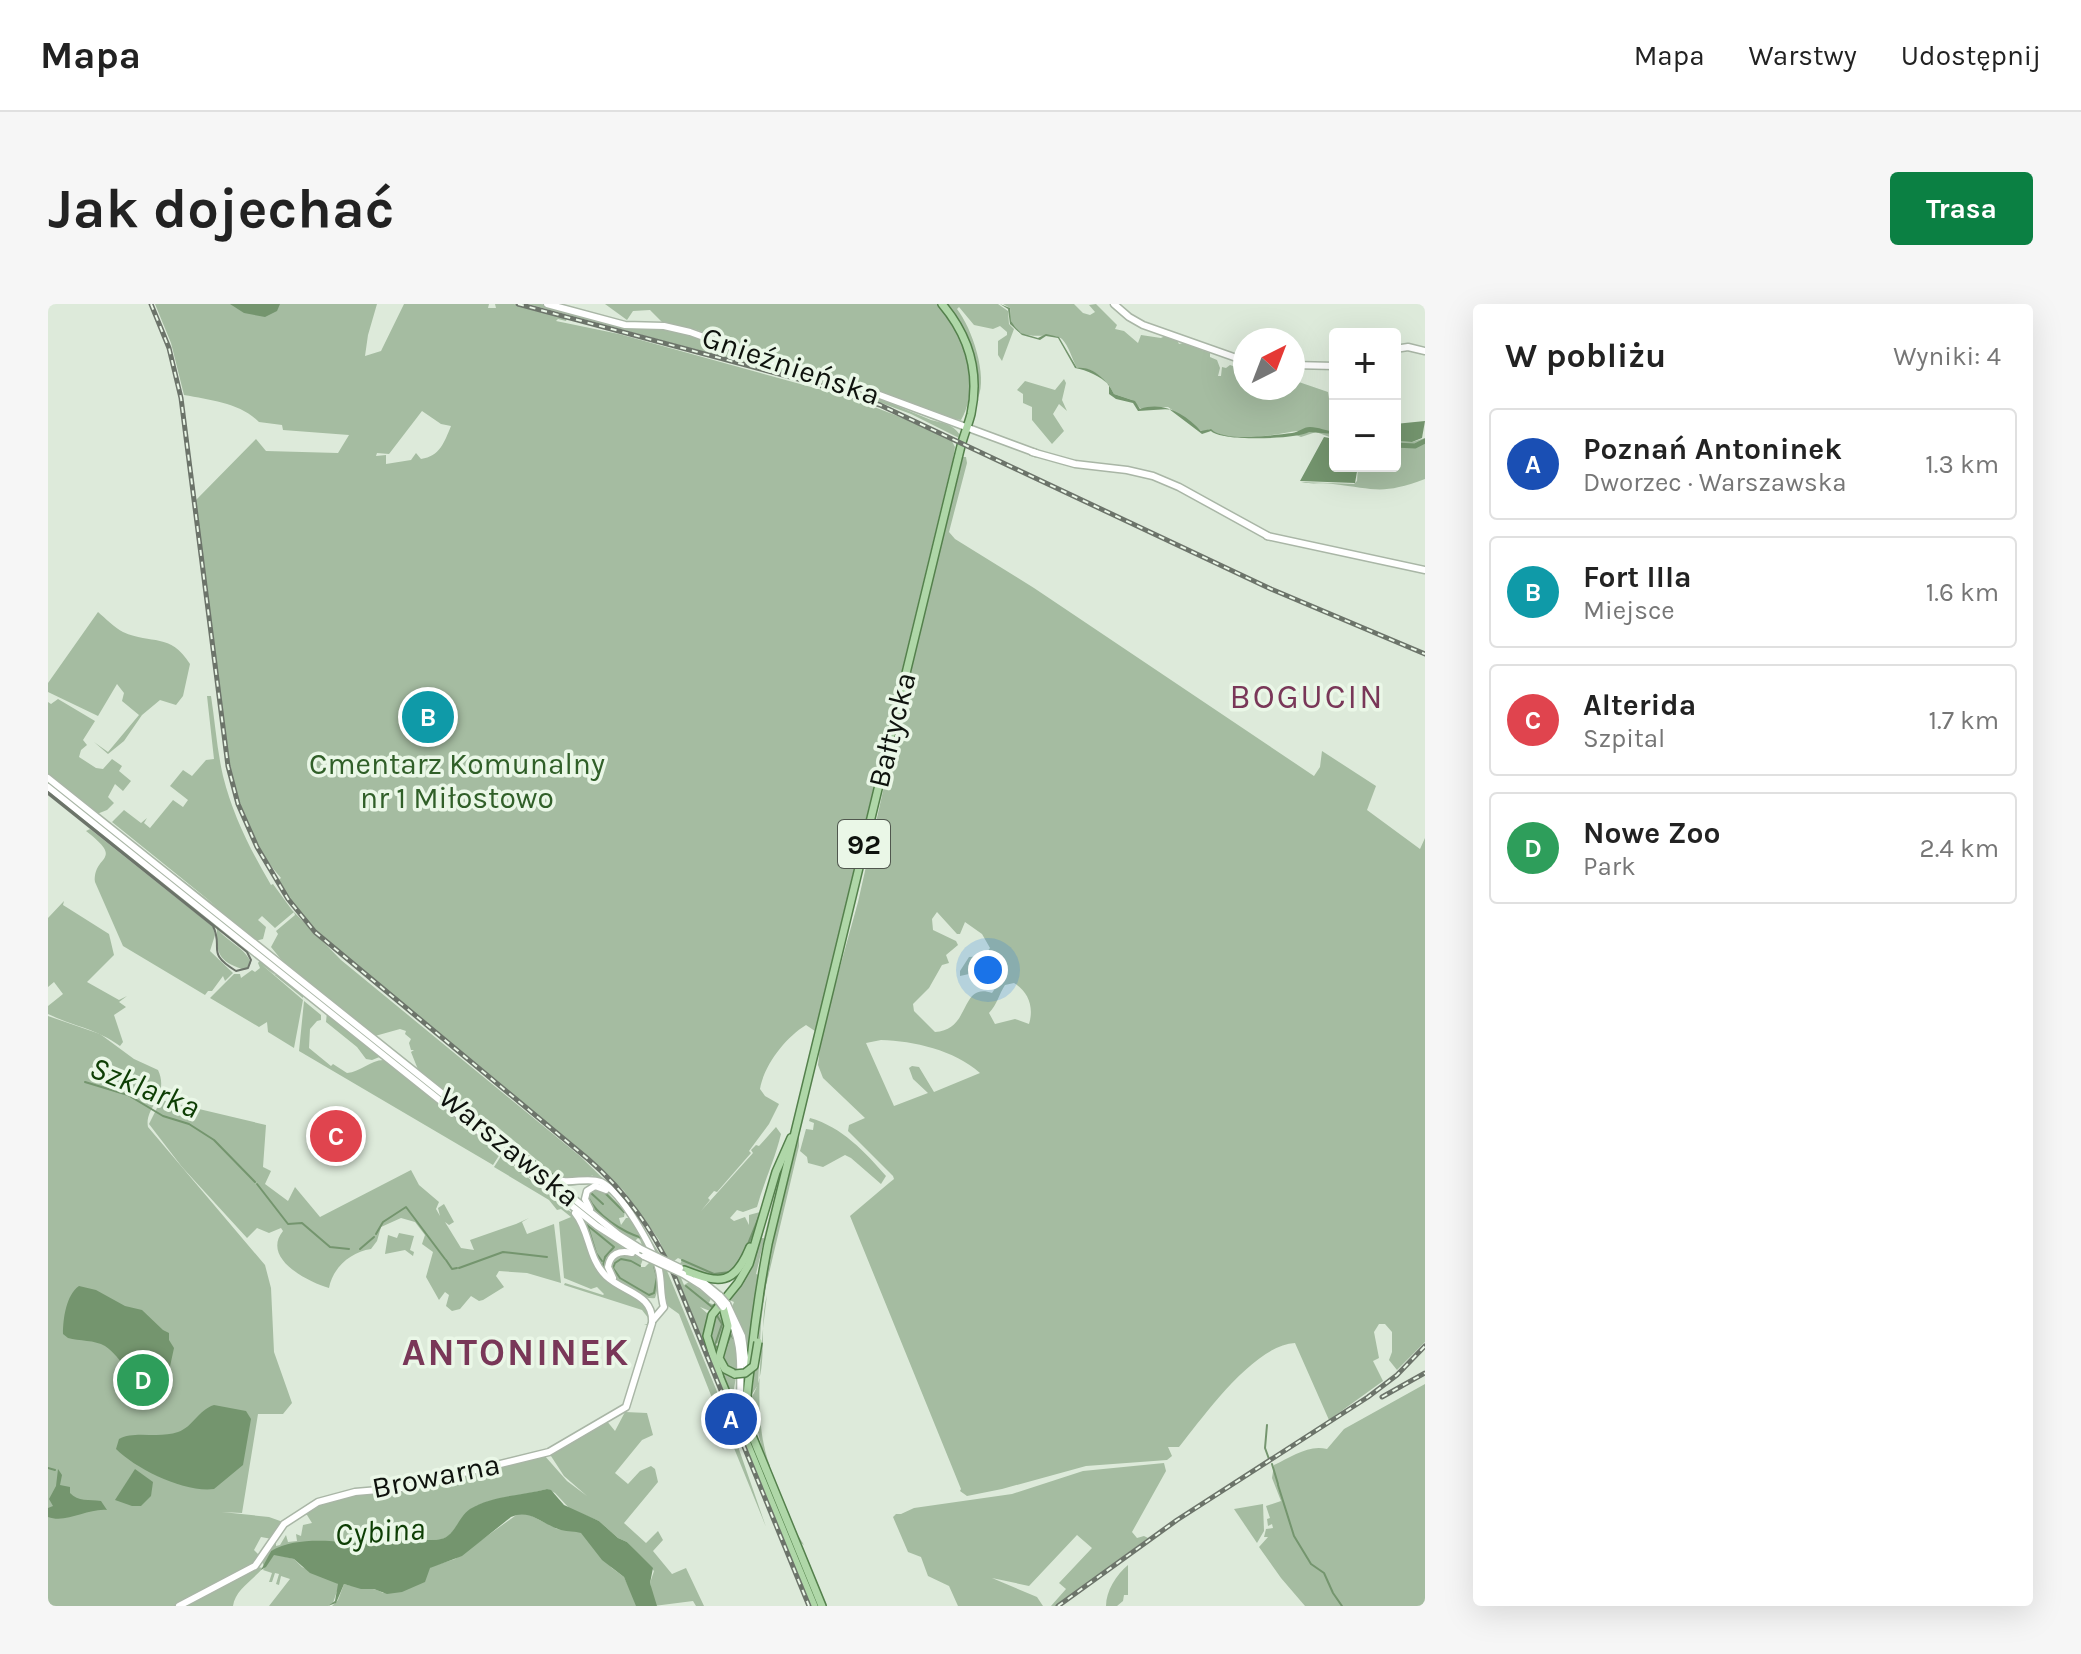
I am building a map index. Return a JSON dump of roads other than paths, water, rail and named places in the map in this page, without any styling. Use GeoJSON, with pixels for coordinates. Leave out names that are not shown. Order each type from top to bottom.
{"type":"FeatureCollection","features":[{"type":"Feature","properties":{"kind":"main road","name":"Gnieźnieńska"},"geometry":{"type":"LineString","coordinates":[[547,304],[623,324],[664,326],[690,332],[1036,453],[1068,463],[1127,470],[1162,480],[1233,522],[1268,536],[1425,570]]}},
{"type":"Feature","properties":{"kind":"main road","name":"Bałtycka"},"geometry":{"type":"LineString","coordinates":[[747,1389],[768,1244],[962,440],[971,416],[973,366],[967,343],[942,304]]}},
{"type":"Feature","properties":{"kind":"main road"},"geometry":{"type":"LineString","coordinates":[[1114,304],[1143,325],[1233,357]]}},
{"type":"Feature","properties":{"kind":"main road","name":"Bałtycka"},"geometry":{"type":"LineString","coordinates":[[960,330],[970,376],[967,428]]}},
{"type":"Feature","properties":{"kind":"main road"},"geometry":{"type":"LineString","coordinates":[[1401,348],[1425,351]]}},
{"type":"Feature","properties":{"kind":"main road"},"geometry":{"type":"LineString","coordinates":[[1305,365],[1329,366]]}},
{"type":"Feature","properties":{"kind":"main road","name":"Warszawska"},"geometry":{"type":"LineString","coordinates":[[48,778],[327,1006]]}},
{"type":"Feature","properties":{"kind":"main road","name":"Warszawska"},"geometry":{"type":"LineString","coordinates":[[48,787],[327,1006],[608,1234],[682,1271],[718,1298],[744,1340],[746,1414],[751,1433],[822,1606]]}},
{"type":"Feature","properties":{"kind":"main road","name":"Warszawska"},"geometry":{"type":"LineString","coordinates":[[412,1074],[642,1252]]}},
{"type":"Feature","properties":{"kind":"main road","name":"Bałtycka"},"geometry":{"type":"LineString","coordinates":[[734,1410],[708,1345],[707,1331],[713,1312],[747,1269],[778,1164],[800,1113]]}},
{"type":"Feature","properties":{"kind":"main road"},"geometry":{"type":"LineString","coordinates":[[535,1168],[561,1182],[598,1181],[618,1200],[646,1238],[659,1270],[660,1290],[655,1305],[618,1284],[599,1268],[581,1221],[562,1198]]}},
{"type":"Feature","properties":{"kind":"main road"},"geometry":{"type":"LineString","coordinates":[[597,1218],[585,1199],[589,1188],[601,1187],[618,1200]]}},
{"type":"Feature","properties":{"kind":"main road"},"geometry":{"type":"LineString","coordinates":[[682,1271],[714,1280],[731,1276],[742,1265],[764,1215]]}},
{"type":"Feature","properties":{"kind":"main road"},"geometry":{"type":"LineString","coordinates":[[618,1284],[609,1269],[612,1257],[623,1251],[642,1252]]}},
{"type":"Feature","properties":{"kind":"main road"},"geometry":{"type":"LineString","coordinates":[[725,1306],[728,1326],[719,1358],[723,1367],[742,1374],[755,1363],[759,1296]]}},
{"type":"Feature","properties":{"kind":"main road","name":"Browarna"},"geometry":{"type":"LineString","coordinates":[[179,1606],[255,1566],[286,1522],[321,1501],[357,1492],[402,1488],[545,1453],[625,1408],[629,1403],[655,1305]]}},
{"type":"Feature","properties":{"kind":"main road","name":"Warszawska"},"geometry":{"type":"LineString","coordinates":[[725,1306],[740,1345],[741,1413],[751,1451]]}},
{"type":"Feature","properties":{"kind":"main road","name":"Warszawska"},"geometry":{"type":"LineString","coordinates":[[734,1410],[814,1606]]}},
{"type":"Feature","properties":{"kind":"waterway"},"geometry":{"type":"LineString","coordinates":[[1401,445],[1415,446],[1425,441]]}},
{"type":"Feature","properties":{"kind":"waterway","name":"Szklarka"},"geometry":{"type":"LineString","coordinates":[[85,1082],[128,1095],[163,1116],[189,1124],[214,1140],[255,1182]]}},
{"type":"Feature","properties":{"kind":"waterway"},"geometry":{"type":"LineString","coordinates":[[479,1119],[556,1177]]}},
{"type":"Feature","properties":{"kind":"waterway"},"geometry":{"type":"LineString","coordinates":[[581,1201],[562,1185],[592,1183]]}},
{"type":"Feature","properties":{"kind":"waterway","name":"Szklarka"},"geometry":{"type":"LineString","coordinates":[[257,1184],[288,1224],[302,1223],[330,1247],[349,1249]]}},
{"type":"Feature","properties":{"kind":"waterway"},"geometry":{"type":"LineString","coordinates":[[591,1193],[603,1204]]}},
{"type":"Feature","properties":{"kind":"waterway"},"geometry":{"type":"LineString","coordinates":[[605,1193],[624,1212]]}},
{"type":"Feature","properties":{"kind":"waterway"},"geometry":{"type":"LineString","coordinates":[[588,1197],[611,1222],[642,1238]]}},
{"type":"Feature","properties":{"kind":"waterway","name":"Szklarka"},"geometry":{"type":"LineString","coordinates":[[376,1234],[383,1222],[406,1207],[445,1259]]}},
{"type":"Feature","properties":{"kind":"waterway"},"geometry":{"type":"LineString","coordinates":[[748,1244],[759,1217]]}},
{"type":"Feature","properties":{"kind":"waterway"},"geometry":{"type":"LineString","coordinates":[[587,1225],[614,1247],[605,1257],[603,1266]]}},
{"type":"Feature","properties":{"kind":"waterway"},"geometry":{"type":"LineString","coordinates":[[588,1227],[596,1253],[602,1261]]}},
{"type":"Feature","properties":{"kind":"waterway","name":"Szklarka"},"geometry":{"type":"LineString","coordinates":[[360,1249],[374,1237]]}},
{"type":"Feature","properties":{"kind":"waterway"},"geometry":{"type":"LineString","coordinates":[[762,1303],[772,1241]]}},
{"type":"Feature","properties":{"kind":"waterway"},"geometry":{"type":"LineString","coordinates":[[756,1253],[758,1246]]}},
{"type":"Feature","properties":{"kind":"waterway","name":"Szklarka"},"geometry":{"type":"LineString","coordinates":[[459,1268],[503,1252],[547,1257]]}},
{"type":"Feature","properties":{"kind":"waterway"},"geometry":{"type":"LineString","coordinates":[[640,1266],[621,1259],[613,1268],[620,1278],[649,1295],[654,1293],[657,1277],[654,1266]]}},
{"type":"Feature","properties":{"kind":"waterway","name":"Szklarka"},"geometry":{"type":"LineString","coordinates":[[446,1260],[452,1269],[457,1268]]}},
{"type":"Feature","properties":{"kind":"waterway"},"geometry":{"type":"LineString","coordinates":[[682,1260],[714,1274],[730,1272]]}},
{"type":"Feature","properties":{"kind":"waterway"},"geometry":{"type":"LineString","coordinates":[[743,1282],[749,1270]]}},
{"type":"Feature","properties":{"kind":"waterway"},"geometry":{"type":"LineString","coordinates":[[686,1286],[712,1307],[718,1301]]}},
{"type":"Feature","properties":{"kind":"waterway"},"geometry":{"type":"LineString","coordinates":[[716,1314],[722,1324],[715,1345],[719,1350]]}},
{"type":"Feature","properties":{"kind":"waterway"},"geometry":{"type":"LineString","coordinates":[[725,1349],[731,1334],[733,1338]]}},
{"type":"Feature","properties":{"kind":"waterway"},"geometry":{"type":"LineString","coordinates":[[1267,1425],[1265,1448],[1269,1459]]}},
{"type":"Feature","properties":{"kind":"waterway"},"geometry":{"type":"LineString","coordinates":[[1272,1464],[1278,1484]]}},
{"type":"Feature","properties":{"kind":"waterway"},"geometry":{"type":"LineString","coordinates":[[48,1468],[55,1470]]}},
{"type":"Feature","properties":{"kind":"waterway"},"geometry":{"type":"LineString","coordinates":[[1278,1485],[1294,1536],[1311,1564],[1324,1573],[1342,1606]]}},
{"type":"Feature","properties":{"kind":"tram line"},"geometry":{"type":"LineString","coordinates":[[48,792],[247,952],[251,960],[248,968],[236,971],[227,965],[218,954],[213,926],[48,794]]}},
{"type":"Feature","properties":{"kind":"railway"},"geometry":{"type":"LineString","coordinates":[[151,304],[169,348],[181,398],[228,766],[238,804],[257,847],[288,899],[315,932],[588,1159],[637,1212],[674,1275],[809,1606]]}},
{"type":"Feature","properties":{"kind":"railway"},"geometry":{"type":"LineString","coordinates":[[518,304],[813,383],[880,405],[1271,589],[1425,654]]}},
{"type":"Feature","properties":{"kind":"railway"},"geometry":{"type":"LineString","coordinates":[[1058,1606],[1177,1520],[1368,1397],[1397,1375],[1425,1346]]}},
{"type":"Feature","properties":{"kind":"railway"},"geometry":{"type":"LineString","coordinates":[[1382,1397],[1425,1373]]}},
{"type":"Feature","properties":{"kind":"place","name":"Fort IIIa"},"geometry":{"type":"Point","coordinates":[428,717]}},
{"type":"Feature","properties":{"kind":"place","name":"Alterida"},"geometry":{"type":"Point","coordinates":[336,1136]}},
{"type":"Feature","properties":{"kind":"place","name":"Nowe Zoo"},"geometry":{"type":"Point","coordinates":[143,1380]}},
{"type":"Feature","properties":{"kind":"place","name":"Poznań Antoninek"},"geometry":{"type":"Point","coordinates":[731,1419]}},
{"type":"Feature","properties":{"kind":"district","name":"BOGUCIN"},"geometry":{"type":"Point","coordinates":[1307,696]}},
{"type":"Feature","properties":{"kind":"district","name":"ANTONINEK"},"geometry":{"type":"Point","coordinates":[516,1352]}},
{"type":"Feature","properties":{"kind":"park label","name":"Cmentarz Komunalny nr 1 Miłostowo"},"geometry":{"type":"Point","coordinates":[457,781]}},
{"type":"Feature","properties":{"kind":"water label","name":"Cybina"},"geometry":{"type":"Point","coordinates":[380,1531]}}]}
